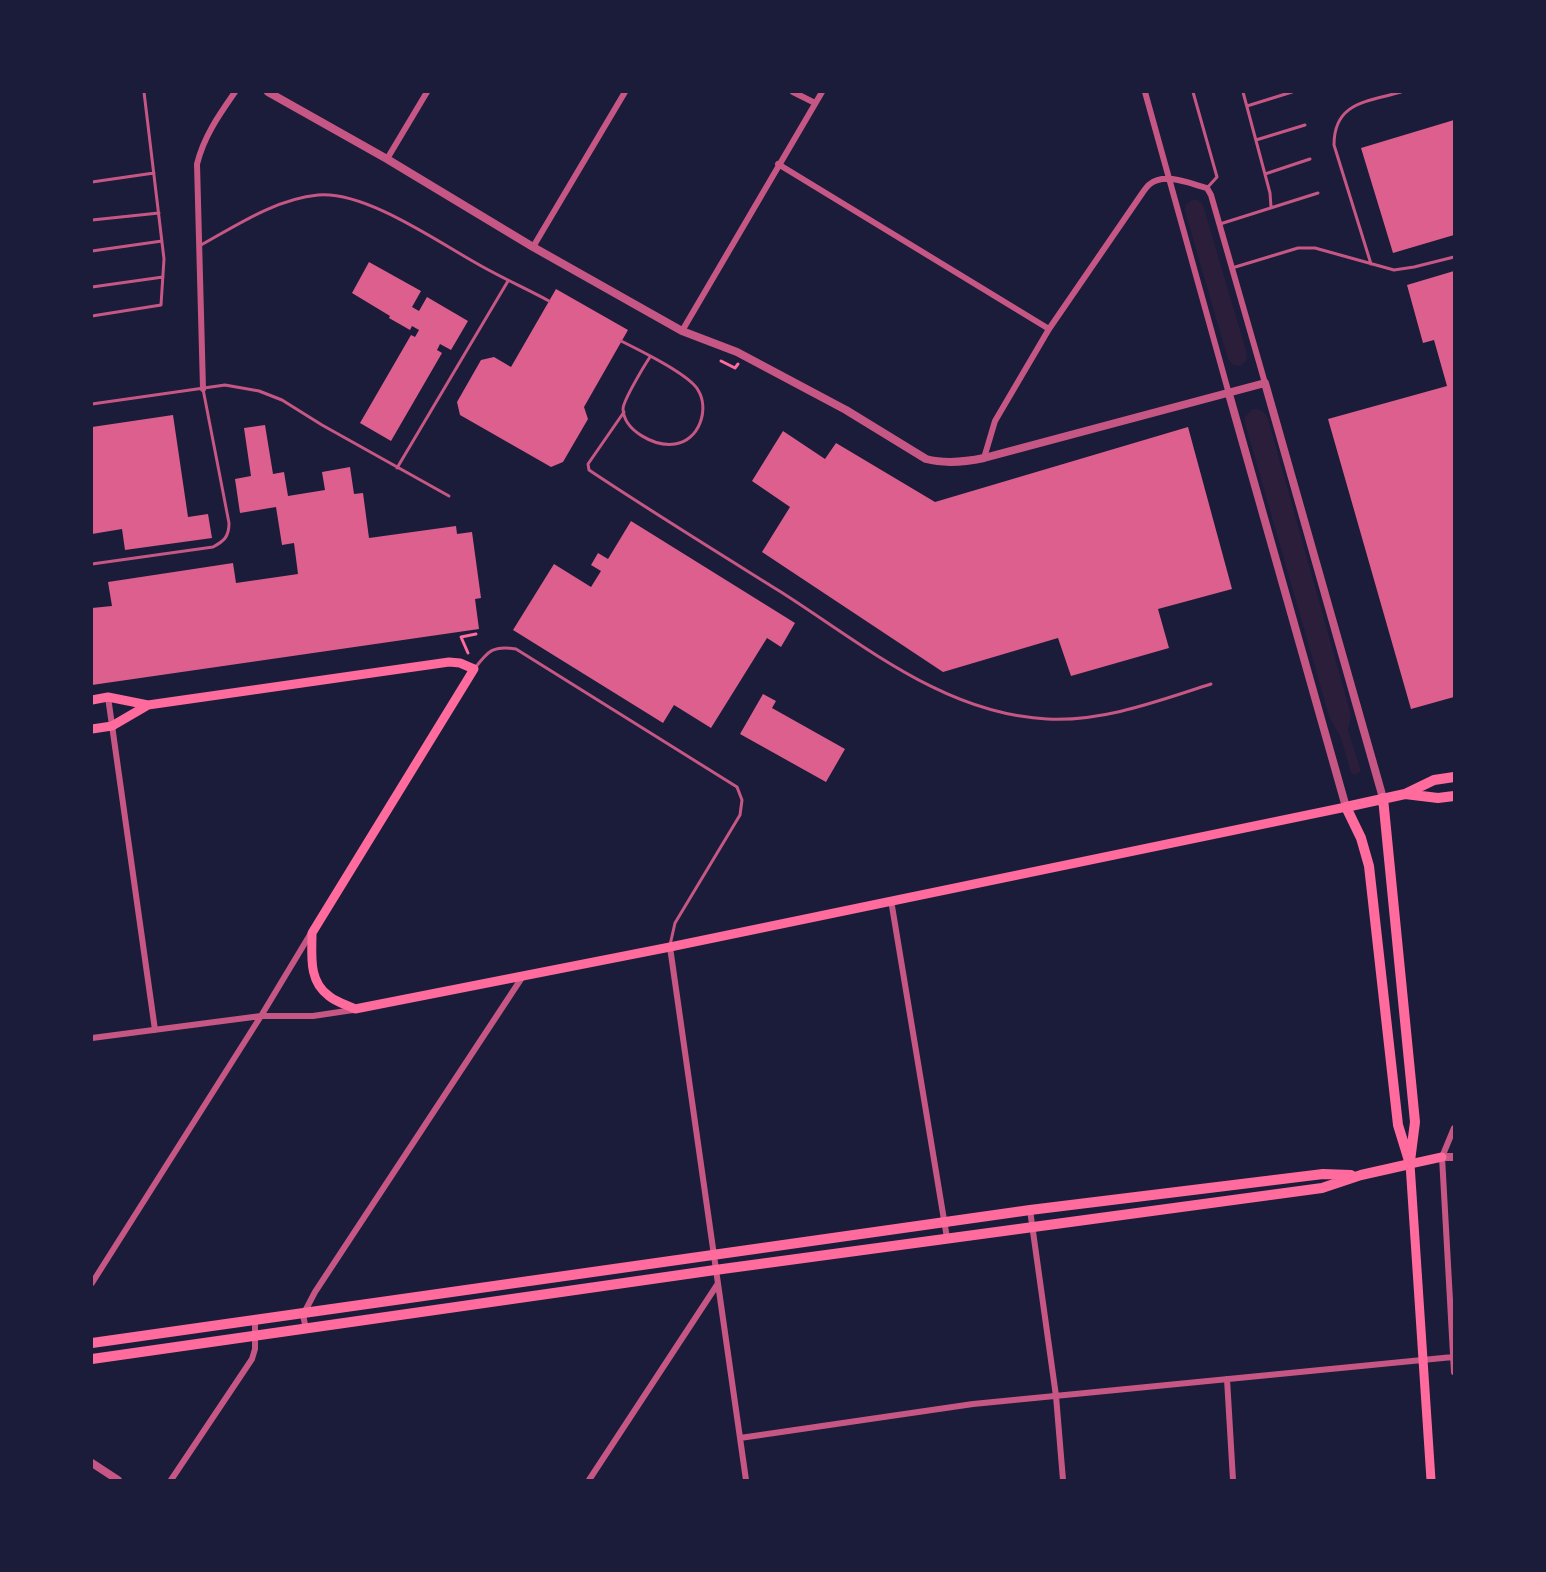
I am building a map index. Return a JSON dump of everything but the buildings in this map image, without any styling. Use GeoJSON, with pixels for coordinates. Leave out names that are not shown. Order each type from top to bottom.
{"type":"FeatureCollection","features":[{"type":"Feature","properties":{"kind":"main road"},"geometry":{"type":"LineString","coordinates":[[92,700],[108,697],[148,705],[449,662],[460,663],[474,669],[312,933],[313,974],[319,986],[329,997],[356,1009],[1346,807],[1405,794],[1434,780],[1455,777]]}},
{"type":"Feature","properties":{"kind":"main road"},"geometry":{"type":"LineString","coordinates":[[92,729],[112,726],[148,705]]}},
{"type":"Feature","properties":{"kind":"main road"},"geometry":{"type":"LineString","coordinates":[[1405,794],[1438,798],[1455,796]]}},
{"type":"Feature","properties":{"kind":"main road"},"geometry":{"type":"LineString","coordinates":[[1383,798],[1415,1122],[1410,1164],[1421,1361],[1431,1480]]}},
{"type":"Feature","properties":{"kind":"main road"},"geometry":{"type":"LineString","coordinates":[[1346,807],[1361,838],[1369,866],[1398,1125],[1410,1164]]}},
{"type":"Feature","properties":{"kind":"main road"},"geometry":{"type":"LineString","coordinates":[[92,1359],[715,1270],[1322,1188],[1361,1175],[1442,1157]]}},
{"type":"Feature","properties":{"kind":"main road"},"geometry":{"type":"LineString","coordinates":[[92,1343],[303,1315],[1030,1210],[1323,1174],[1361,1175]]}},
{"type":"Feature","properties":{"kind":"street"},"geometry":{"type":"LineString","coordinates":[[202,389],[197,164],[201,146],[208,132],[235,92]]}},
{"type":"Feature","properties":{"kind":"street"},"geometry":{"type":"LineString","coordinates":[[268,92],[682,331],[738,352],[846,411],[926,459],[952,462],[984,458],[1265,383]]}},
{"type":"Feature","properties":{"kind":"street"},"geometry":{"type":"LineString","coordinates":[[387,159],[427,92]]}},
{"type":"Feature","properties":{"kind":"street"},"geometry":{"type":"LineString","coordinates":[[533,247],[625,92]]}},
{"type":"Feature","properties":{"kind":"street"},"geometry":{"type":"LineString","coordinates":[[794,92],[815,103]]}},
{"type":"Feature","properties":{"kind":"street"},"geometry":{"type":"LineString","coordinates":[[682,331],[822,92]]}},
{"type":"Feature","properties":{"kind":"street"},"geometry":{"type":"LineString","coordinates":[[1145,92],[1346,807]]}},
{"type":"Feature","properties":{"kind":"street"},"geometry":{"type":"LineString","coordinates":[[778,164],[1049,329]]}},
{"type":"Feature","properties":{"kind":"street"},"geometry":{"type":"LineString","coordinates":[[984,458],[995,421],[1049,329],[1141,195],[1151,183],[1170,179],[1207,188],[1220,224],[1383,798]]}},
{"type":"Feature","properties":{"kind":"street"},"geometry":{"type":"LineString","coordinates":[[108,697],[155,1030]]}},
{"type":"Feature","properties":{"kind":"street"},"geometry":{"type":"LineString","coordinates":[[891,900],[946,1238]]}},
{"type":"Feature","properties":{"kind":"street"},"geometry":{"type":"LineString","coordinates":[[92,1283],[312,933]]}},
{"type":"Feature","properties":{"kind":"street"},"geometry":{"type":"LineString","coordinates":[[670,946],[746,1480]]}},
{"type":"Feature","properties":{"kind":"street"},"geometry":{"type":"LineString","coordinates":[[306,1329],[303,1315],[315,1292],[523,976]]}},
{"type":"Feature","properties":{"kind":"street"},"geometry":{"type":"LineString","coordinates":[[92,1038],[261,1016],[313,1016],[356,1009]]}},
{"type":"Feature","properties":{"kind":"street"},"geometry":{"type":"LineString","coordinates":[[1455,1128],[1442,1157],[1455,1372]]}},
{"type":"Feature","properties":{"kind":"street"},"geometry":{"type":"LineString","coordinates":[[1442,1157],[1455,1157]]}},
{"type":"Feature","properties":{"kind":"street"},"geometry":{"type":"LineString","coordinates":[[1030,1210],[1056,1396],[1064,1480]]}},
{"type":"Feature","properties":{"kind":"street"},"geometry":{"type":"LineString","coordinates":[[589,1480],[717,1285]]}},
{"type":"Feature","properties":{"kind":"street"},"geometry":{"type":"LineString","coordinates":[[171,1480],[252,1359],[255,1349],[255,1321]]}},
{"type":"Feature","properties":{"kind":"street"},"geometry":{"type":"LineString","coordinates":[[740,1438],[973,1404],[1453,1357]]}},
{"type":"Feature","properties":{"kind":"street"},"geometry":{"type":"LineString","coordinates":[[1227,1379],[1233,1480]]}},
{"type":"Feature","properties":{"kind":"street"},"geometry":{"type":"LineString","coordinates":[[92,1463],[118,1480]]}},
{"type":"Feature","properties":{"kind":"lane"},"geometry":{"type":"LineString","coordinates":[[92,316],[161,305],[164,259],[144,92]]}},
{"type":"Feature","properties":{"kind":"lane"},"geometry":{"type":"LineString","coordinates":[[1193,92],[1217,177],[1207,188]]}},
{"type":"Feature","properties":{"kind":"lane"},"geometry":{"type":"LineString","coordinates":[[1243,92],[1265,174],[1271,207]]}},
{"type":"Feature","properties":{"kind":"lane"},"geometry":{"type":"LineString","coordinates":[[1247,106],[1292,92]]}},
{"type":"Feature","properties":{"kind":"lane"},"geometry":{"type":"LineString","coordinates":[[1371,265],[1334,145],[1334,130],[1341,115],[1352,107],[1401,92]]}},
{"type":"Feature","properties":{"kind":"lane"},"geometry":{"type":"LineString","coordinates":[[1256,140],[1305,125]]}},
{"type":"Feature","properties":{"kind":"lane"},"geometry":{"type":"LineString","coordinates":[[1265,174],[1310,159]]}},
{"type":"Feature","properties":{"kind":"lane"},"geometry":{"type":"LineString","coordinates":[[92,182],[154,173]]}},
{"type":"Feature","properties":{"kind":"lane"},"geometry":{"type":"LineString","coordinates":[[1220,224],[1318,193]]}},
{"type":"Feature","properties":{"kind":"lane"},"geometry":{"type":"LineString","coordinates":[[199,245],[292,200],[336,194],[382,210],[549,302]]}},
{"type":"Feature","properties":{"kind":"lane"},"geometry":{"type":"LineString","coordinates":[[92,220],[159,213]]}},
{"type":"Feature","properties":{"kind":"lane"},"geometry":{"type":"LineString","coordinates":[[92,251],[162,241]]}},
{"type":"Feature","properties":{"kind":"lane"},"geometry":{"type":"LineString","coordinates":[[1232,268],[1298,248],[1315,248],[1394,270],[1455,257]]}},
{"type":"Feature","properties":{"kind":"lane"},"geometry":{"type":"LineString","coordinates":[[92,287],[163,277]]}},
{"type":"Feature","properties":{"kind":"lane"},"geometry":{"type":"LineString","coordinates":[[397,468],[508,281]]}},
{"type":"Feature","properties":{"kind":"lane"},"geometry":{"type":"LineString","coordinates":[[621,341],[650,357],[684,376],[698,389],[703,406],[702,419],[688,438],[676,444],[651,441],[632,428],[625,418],[623,406],[650,357]]}},
{"type":"Feature","properties":{"kind":"lane"},"geometry":{"type":"LineString","coordinates":[[92,404],[225,385],[236,386],[282,400],[449,496]]}},
{"type":"Feature","properties":{"kind":"lane"},"geometry":{"type":"LineString","coordinates":[[92,564],[213,547],[224,541],[229,533],[229,523],[202,389]]}},
{"type":"Feature","properties":{"kind":"lane"},"geometry":{"type":"LineString","coordinates":[[624,412],[588,464],[589,470],[872,653],[951,697],[1000,712],[1046,719],[1082,719],[1148,704],[1211,684]]}},
{"type":"Feature","properties":{"kind":"lane"},"geometry":{"type":"LineString","coordinates":[[474,669],[486,654],[501,646],[516,649],[737,787],[742,800],[740,815],[675,923],[670,946]]}},
{"type":"Feature","properties":{"kind":"path"},"geometry":{"type":"LineString","coordinates":[[721,361],[735,368]]}},
{"type":"Feature","properties":{"kind":"path"},"geometry":{"type":"LineString","coordinates":[[461,637],[476,634]]}},
{"type":"Feature","properties":{"kind":"shaded area"},"geometry":{"type":"Polygon","coordinates":[[[1192,200],[1198,200],[1203,205],[1247,354],[1246,361],[1240,366],[1233,365],[1228,359],[1185,211],[1186,204],[1192,200]]]}},
{"type":"Feature","properties":{"kind":"shaded area"},"geometry":{"type":"Polygon","coordinates":[[[1253,409],[1262,411],[1268,419],[1351,715],[1348,730],[1360,768],[1360,772],[1355,775],[1351,773],[1341,738],[1329,716],[1245,423],[1245,417],[1253,409]]]}}]}
